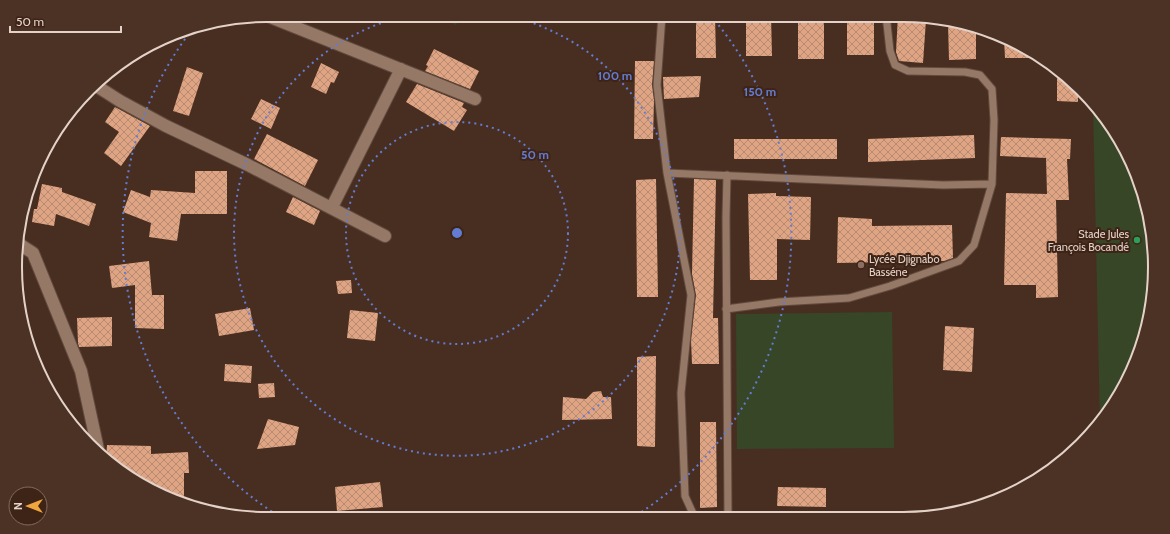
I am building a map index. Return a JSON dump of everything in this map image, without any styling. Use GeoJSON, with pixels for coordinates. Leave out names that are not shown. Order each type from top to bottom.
{"type":"FeatureCollection","features":[{"type":"Feature","properties":{"kind":"street"},"geometry":{"type":"LineString","coordinates":[[283,22],[475,99]]}},
{"type":"Feature","properties":{"kind":"street"},"geometry":{"type":"LineString","coordinates":[[332,207],[401,69]]}},
{"type":"Feature","properties":{"kind":"street"},"geometry":{"type":"LineString","coordinates":[[100,88],[166,126],[208,145],[332,207],[386,236]]}},
{"type":"Feature","properties":{"kind":"street"},"geometry":{"type":"LineString","coordinates":[[23,247],[33,253],[81,371],[97,443]]}},
{"type":"Feature","properties":{"kind":"lane"},"geometry":{"type":"LineString","coordinates":[[662,22],[657,85],[667,173],[690,295],[681,393],[685,496],[692,512]]}},
{"type":"Feature","properties":{"kind":"lane"},"geometry":{"type":"LineString","coordinates":[[726,309],[779,302],[849,298],[890,286],[959,261],[974,245],[992,184],[994,120],[992,89],[980,75],[965,72],[908,71],[895,65],[890,51],[887,22]]}},
{"type":"Feature","properties":{"kind":"lane"},"geometry":{"type":"LineString","coordinates":[[667,173],[943,185],[992,184]]}},
{"type":"Feature","properties":{"kind":"lane"},"geometry":{"type":"LineString","coordinates":[[728,176],[726,217],[728,512]]}},
{"type":"Feature","properties":{"kind":"green space"},"geometry":{"type":"Polygon","coordinates":[[[449,22],[457,22],[456,25],[449,22]]]}},
{"type":"Feature","properties":{"kind":"green space"},"geometry":{"type":"Polygon","coordinates":[[[1093,113],[1107,131],[1123,159],[1135,188],[1140,204],[1146,235],[1148,267],[1146,299],[1140,330],[1135,346],[1123,375],[1100,412],[1093,113]]]}},
{"type":"Feature","properties":{"kind":"green space"},"geometry":{"type":"Polygon","coordinates":[[[892,312],[894,448],[737,449],[736,314],[892,312]]]}},
{"type":"Feature","properties":{"kind":"building"},"geometry":{"type":"Polygon","coordinates":[[[696,22],[715,22],[716,58],[696,58],[696,22]]]}},
{"type":"Feature","properties":{"kind":"building"},"geometry":{"type":"Polygon","coordinates":[[[746,22],[771,22],[772,56],[746,56],[746,22]]]}},
{"type":"Feature","properties":{"kind":"building"},"geometry":{"type":"Polygon","coordinates":[[[798,22],[824,22],[824,59],[798,59],[798,22]]]}},
{"type":"Feature","properties":{"kind":"building"},"geometry":{"type":"Polygon","coordinates":[[[847,22],[874,22],[874,55],[847,55],[847,22]]]}},
{"type":"Feature","properties":{"kind":"building"},"geometry":{"type":"Polygon","coordinates":[[[898,22],[926,23],[923,63],[899,61],[896,52],[898,22]]]}},
{"type":"Feature","properties":{"kind":"building"},"geometry":{"type":"Polygon","coordinates":[[[948,26],[976,33],[976,59],[949,60],[948,26]]]}},
{"type":"Feature","properties":{"kind":"building"},"geometry":{"type":"Polygon","coordinates":[[[1004,44],[1031,58],[1005,58],[1004,44]]]}},
{"type":"Feature","properties":{"kind":"building"},"geometry":{"type":"Polygon","coordinates":[[[434,49],[479,71],[470,89],[425,71],[428,66],[426,65],[434,49]]]}},
{"type":"Feature","properties":{"kind":"building"},"geometry":{"type":"Polygon","coordinates":[[[635,61],[654,61],[652,85],[654,100],[653,139],[634,139],[635,61]]]}},
{"type":"Feature","properties":{"kind":"building"},"geometry":{"type":"Polygon","coordinates":[[[321,63],[339,72],[334,83],[331,82],[326,94],[311,87],[321,63]]]}},
{"type":"Feature","properties":{"kind":"building"},"geometry":{"type":"Polygon","coordinates":[[[187,67],[203,73],[189,116],[173,111],[187,67]]]}},
{"type":"Feature","properties":{"kind":"building"},"geometry":{"type":"Polygon","coordinates":[[[701,76],[699,97],[664,99],[663,77],[701,76]]]}},
{"type":"Feature","properties":{"kind":"building"},"geometry":{"type":"Polygon","coordinates":[[[1057,77],[1078,96],[1078,102],[1057,101],[1057,77]]]}},
{"type":"Feature","properties":{"kind":"building"},"geometry":{"type":"Polygon","coordinates":[[[417,84],[464,103],[462,107],[467,110],[454,131],[406,102],[417,84]]]}},
{"type":"Feature","properties":{"kind":"building"},"geometry":{"type":"Polygon","coordinates":[[[261,99],[280,108],[271,129],[251,119],[261,99]]]}},
{"type":"Feature","properties":{"kind":"building"},"geometry":{"type":"Polygon","coordinates":[[[115,107],[150,126],[121,166],[104,153],[119,132],[105,122],[115,107]]]}},
{"type":"Feature","properties":{"kind":"building"},"geometry":{"type":"Polygon","coordinates":[[[267,134],[318,160],[305,186],[254,159],[267,134]]]}},
{"type":"Feature","properties":{"kind":"building"},"geometry":{"type":"Polygon","coordinates":[[[974,135],[975,158],[868,162],[868,139],[974,135]]]}},
{"type":"Feature","properties":{"kind":"building"},"geometry":{"type":"Polygon","coordinates":[[[1001,137],[1071,139],[1070,159],[1067,159],[1069,200],[1056,200],[1058,297],[1036,298],[1036,285],[1004,285],[1006,193],[1047,194],[1046,158],[1000,156],[1001,137]]]}},
{"type":"Feature","properties":{"kind":"building"},"geometry":{"type":"Polygon","coordinates":[[[734,139],[837,139],[837,159],[734,159],[734,139]]]}},
{"type":"Feature","properties":{"kind":"building"},"geometry":{"type":"Polygon","coordinates":[[[195,171],[227,171],[227,214],[181,214],[177,241],[149,237],[151,223],[123,212],[131,190],[150,197],[151,190],[195,193],[195,171]]]}},
{"type":"Feature","properties":{"kind":"building"},"geometry":{"type":"Polygon","coordinates":[[[656,179],[658,297],[637,297],[636,180],[656,179]]]}},
{"type":"Feature","properties":{"kind":"building"},"geometry":{"type":"Polygon","coordinates":[[[694,179],[716,180],[713,318],[718,318],[719,364],[692,364],[691,340],[696,295],[692,274],[694,179]]]}},
{"type":"Feature","properties":{"kind":"building"},"geometry":{"type":"Polygon","coordinates":[[[42,184],[62,188],[62,192],[96,204],[89,226],[56,214],[54,226],[32,222],[34,209],[37,209],[42,184]]]}},
{"type":"Feature","properties":{"kind":"building"},"geometry":{"type":"Polygon","coordinates":[[[776,193],[776,196],[811,197],[810,240],[777,239],[777,280],[750,280],[748,194],[776,193]]]}},
{"type":"Feature","properties":{"kind":"building"},"geometry":{"type":"Polygon","coordinates":[[[293,197],[320,211],[314,225],[286,212],[293,197]]]}},
{"type":"Feature","properties":{"kind":"building"},"geometry":{"type":"Polygon","coordinates":[[[838,217],[872,219],[872,226],[952,225],[953,258],[944,261],[837,263],[838,217]]]}},
{"type":"Feature","properties":{"kind":"building"},"geometry":{"type":"Polygon","coordinates":[[[149,261],[152,295],[164,295],[164,329],[135,328],[135,285],[112,288],[109,266],[149,261]]]}},
{"type":"Feature","properties":{"kind":"building"},"geometry":{"type":"Polygon","coordinates":[[[351,280],[352,293],[338,294],[336,281],[351,280]]]}},
{"type":"Feature","properties":{"kind":"building"},"geometry":{"type":"Polygon","coordinates":[[[250,308],[254,330],[219,336],[215,314],[250,308]]]}},
{"type":"Feature","properties":{"kind":"building"},"geometry":{"type":"Polygon","coordinates":[[[350,310],[378,313],[375,341],[347,338],[350,310]]]}},
{"type":"Feature","properties":{"kind":"building"},"geometry":{"type":"Polygon","coordinates":[[[112,317],[112,346],[79,347],[77,318],[112,317]]]}},
{"type":"Feature","properties":{"kind":"building"},"geometry":{"type":"Polygon","coordinates":[[[945,326],[974,328],[972,372],[943,370],[945,326]]]}},
{"type":"Feature","properties":{"kind":"building"},"geometry":{"type":"Polygon","coordinates":[[[656,356],[655,447],[637,446],[637,357],[656,356]]]}},
{"type":"Feature","properties":{"kind":"building"},"geometry":{"type":"Polygon","coordinates":[[[225,364],[252,366],[251,383],[224,381],[225,364]]]}},
{"type":"Feature","properties":{"kind":"building"},"geometry":{"type":"Polygon","coordinates":[[[274,383],[275,397],[259,398],[258,384],[274,383]]]}},
{"type":"Feature","properties":{"kind":"building"},"geometry":{"type":"Polygon","coordinates":[[[601,391],[603,397],[611,397],[612,419],[562,420],[563,397],[586,399],[593,392],[601,391]]]}},
{"type":"Feature","properties":{"kind":"building"},"geometry":{"type":"Polygon","coordinates":[[[268,419],[299,427],[295,445],[257,449],[268,419]]]}},
{"type":"Feature","properties":{"kind":"building"},"geometry":{"type":"Polygon","coordinates":[[[700,422],[716,422],[717,507],[700,508],[700,422]]]}},
{"type":"Feature","properties":{"kind":"building"},"geometry":{"type":"Polygon","coordinates":[[[107,445],[151,446],[151,454],[188,452],[189,473],[184,473],[184,497],[144,479],[107,452],[107,445]]]}},
{"type":"Feature","properties":{"kind":"building"},"geometry":{"type":"Polygon","coordinates":[[[380,482],[383,507],[337,511],[335,487],[380,482]]]}},
{"type":"Feature","properties":{"kind":"building"},"geometry":{"type":"Polygon","coordinates":[[[778,487],[826,488],[826,507],[777,506],[778,487]]]}},
{"type":"Feature","properties":{"kind":"place","name":"Stade Jules François Bocandé"},"geometry":{"type":"Point","coordinates":[1137,240]}},
{"type":"Feature","properties":{"kind":"place","name":"Lycée Djignabo Basséne"},"geometry":{"type":"Point","coordinates":[861,265]}}]}
